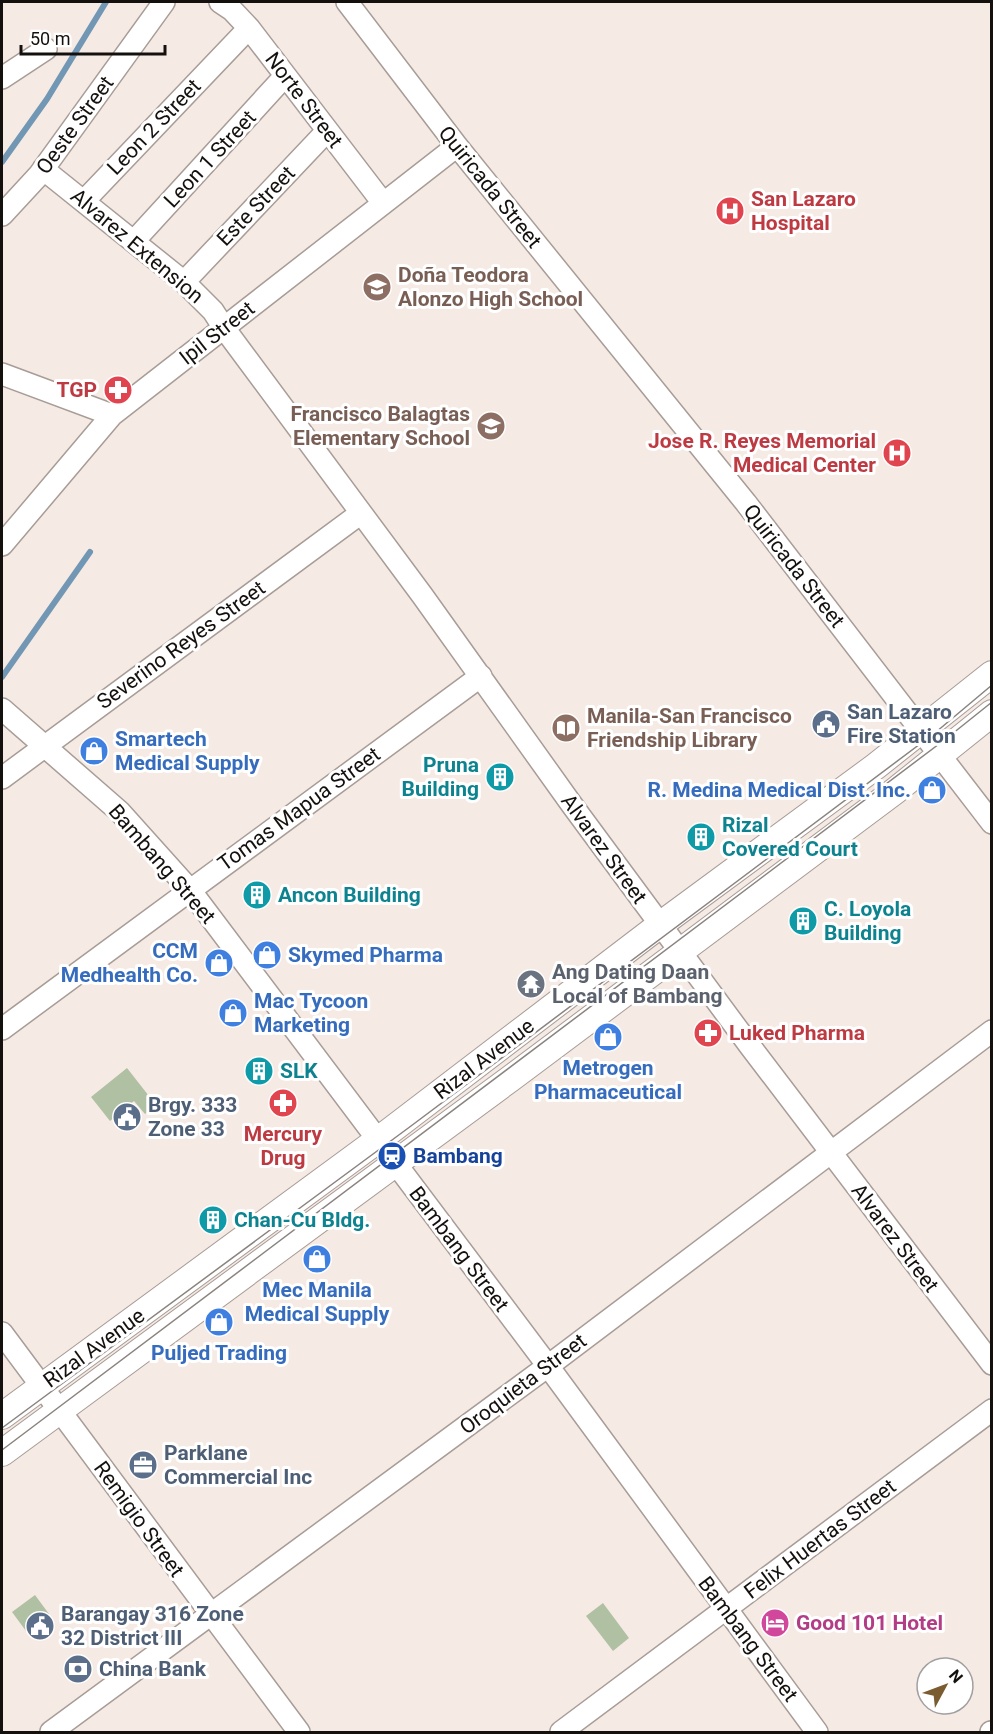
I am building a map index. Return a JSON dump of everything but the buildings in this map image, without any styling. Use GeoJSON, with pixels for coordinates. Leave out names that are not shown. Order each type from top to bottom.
{"type":"FeatureCollection","features":[{"type":"Feature","properties":{"kind":"main road","name":"Rizal Avenue"},"geometry":{"type":"LineString","coordinates":[[2,1416],[377,1140],[660,925],[876,766],[992,674]]}},
{"type":"Feature","properties":{"kind":"main road","name":"Rizal Avenue"},"geometry":{"type":"LineString","coordinates":[[2,1453],[680,952],[895,790],[992,713]]}},
{"type":"Feature","properties":{"kind":"main road"},"geometry":{"type":"LineString","coordinates":[[876,766],[895,790]]}},
{"type":"Feature","properties":{"kind":"street","name":"Oeste Street"},"geometry":{"type":"LineString","coordinates":[[2,214],[43,169],[164,2]]}},
{"type":"Feature","properties":{"kind":"street","name":"Norte Street"},"geometry":{"type":"LineString","coordinates":[[220,2],[232,10],[249,28],[382,203]]}},
{"type":"Feature","properties":{"kind":"street","name":"Quiricada Street"},"geometry":{"type":"LineString","coordinates":[[348,3],[457,146],[746,503],[992,823]]}},
{"type":"Feature","properties":{"kind":"street","name":"Leon 2 Street"},"geometry":{"type":"LineString","coordinates":[[84,201],[249,28]]}},
{"type":"Feature","properties":{"kind":"street"},"geometry":{"type":"LineString","coordinates":[[2,78],[46,49]]}},
{"type":"Feature","properties":{"kind":"street","name":"Leon 1 Street"},"geometry":{"type":"LineString","coordinates":[[134,241],[285,76]]}},
{"type":"Feature","properties":{"kind":"street","name":"Este Street"},"geometry":{"type":"LineString","coordinates":[[184,282],[327,131]]}},
{"type":"Feature","properties":{"kind":"street","name":"Ipil Street"},"geometry":{"type":"LineString","coordinates":[[2,545],[112,415],[457,146]]}},
{"type":"Feature","properties":{"kind":"street","name":"Alvarez Extension"},"geometry":{"type":"LineString","coordinates":[[43,169],[184,282],[213,311],[224,328]]}},
{"type":"Feature","properties":{"kind":"street","name":"Alvarez Street"},"geometry":{"type":"LineString","coordinates":[[224,328],[481,676],[680,952],[992,1364]]}},
{"type":"Feature","properties":{"kind":"street"},"geometry":{"type":"LineString","coordinates":[[2,374],[112,415]]}},
{"type":"Feature","properties":{"kind":"street","name":"Severino Reyes Street"},"geometry":{"type":"LineString","coordinates":[[2,778],[361,513]]}},
{"type":"Feature","properties":{"kind":"street","name":"Tomas Mapua Street"},"geometry":{"type":"LineString","coordinates":[[2,1029],[481,676]]}},
{"type":"Feature","properties":{"kind":"street","name":"Bambang Street"},"geometry":{"type":"LineString","coordinates":[[2,709],[120,812],[190,890],[548,1366],[817,1732]]}},
{"type":"Feature","properties":{"kind":"street","name":"Oroquieta Street"},"geometry":{"type":"LineString","coordinates":[[51,1732],[548,1366],[992,1031]]}},
{"type":"Feature","properties":{"kind":"street","name":"Remigio Street"},"geometry":{"type":"LineString","coordinates":[[2,1333],[299,1732]]}},
{"type":"Feature","properties":{"kind":"street","name":"Felix Huertas Street"},"geometry":{"type":"LineString","coordinates":[[561,1732],[992,1410]]}},
{"type":"Feature","properties":{"kind":"green space"},"geometry":{"type":"Polygon","coordinates":[[[127,1068],[156,1105],[145,1114],[134,1101],[110,1121],[91,1097],[127,1068]]]}},
{"type":"Feature","properties":{"kind":"green space"},"geometry":{"type":"Polygon","coordinates":[[[35,1595],[49,1614],[26,1631],[12,1612],[35,1595]]]}},
{"type":"Feature","properties":{"kind":"green space"},"geometry":{"type":"Polygon","coordinates":[[[603,1603],[629,1638],[613,1651],[586,1616],[603,1603]]]}},
{"type":"Feature","properties":{"kind":"waterway"},"geometry":{"type":"LineString","coordinates":[[2,162],[47,99],[106,2]]}},
{"type":"Feature","properties":{"kind":"waterway"},"geometry":{"type":"LineString","coordinates":[[2,677],[90,552]]}},
{"type":"Feature","properties":{"kind":"tram line"},"geometry":{"type":"LineString","coordinates":[[2,1428],[411,1126],[936,732],[992,685]]}},
{"type":"Feature","properties":{"kind":"tram line"},"geometry":{"type":"LineString","coordinates":[[2,1450],[992,702]]}},
{"type":"Feature","properties":{"kind":"place","name":"San Lazaro Hospital"},"geometry":{"type":"Point","coordinates":[730,211]}},
{"type":"Feature","properties":{"kind":"place","name":"Doña Teodora Alonzo High School"},"geometry":{"type":"Point","coordinates":[377,287]}},
{"type":"Feature","properties":{"kind":"place","name":"TGP"},"geometry":{"type":"Point","coordinates":[118,390]}},
{"type":"Feature","properties":{"kind":"place","name":"Francisco Balagtas Elementary School"},"geometry":{"type":"Point","coordinates":[491,426]}},
{"type":"Feature","properties":{"kind":"place","name":"Jose R. Reyes Memorial Medical Center"},"geometry":{"type":"Point","coordinates":[897,453]}},
{"type":"Feature","properties":{"kind":"place","name":"San Lazaro Fire Station"},"geometry":{"type":"Point","coordinates":[826,724]}},
{"type":"Feature","properties":{"kind":"place","name":"Manila-San Francisco Friendship Library"},"geometry":{"type":"Point","coordinates":[566,728]}},
{"type":"Feature","properties":{"kind":"place","name":"Smartech Medical Supply"},"geometry":{"type":"Point","coordinates":[94,751]}},
{"type":"Feature","properties":{"kind":"place","name":"Pruna Building"},"geometry":{"type":"Point","coordinates":[500,777]}},
{"type":"Feature","properties":{"kind":"place","name":"R. Medina Medical Dist. Inc."},"geometry":{"type":"Point","coordinates":[932,790]}},
{"type":"Feature","properties":{"kind":"place","name":"Rizal Covered Court"},"geometry":{"type":"Point","coordinates":[701,837]}},
{"type":"Feature","properties":{"kind":"place","name":"Ancon Building"},"geometry":{"type":"Point","coordinates":[257,895]}},
{"type":"Feature","properties":{"kind":"place","name":"C. Loyola Building"},"geometry":{"type":"Point","coordinates":[803,921]}},
{"type":"Feature","properties":{"kind":"place","name":"Skymed Pharma"},"geometry":{"type":"Point","coordinates":[267,955]}},
{"type":"Feature","properties":{"kind":"place","name":"CCM Medhealth Co."},"geometry":{"type":"Point","coordinates":[219,963]}},
{"type":"Feature","properties":{"kind":"place","name":"Ang Dating Daan Local of Bambang"},"geometry":{"type":"Point","coordinates":[531,984]}},
{"type":"Feature","properties":{"kind":"place","name":"Mac Tycoon Marketing"},"geometry":{"type":"Point","coordinates":[233,1013]}},
{"type":"Feature","properties":{"kind":"place","name":"Luked Pharma"},"geometry":{"type":"Point","coordinates":[708,1033]}},
{"type":"Feature","properties":{"kind":"place","name":"Metrogen Pharmaceutical"},"geometry":{"type":"Point","coordinates":[608,1037]}},
{"type":"Feature","properties":{"kind":"place","name":"SLK"},"geometry":{"type":"Point","coordinates":[259,1071]}},
{"type":"Feature","properties":{"kind":"place","name":"Mercury Drug"},"geometry":{"type":"Point","coordinates":[283,1103]}},
{"type":"Feature","properties":{"kind":"place","name":"Brgy. 333 Zone 33"},"geometry":{"type":"Point","coordinates":[127,1117]}},
{"type":"Feature","properties":{"kind":"place","name":"Bambang"},"geometry":{"type":"Point","coordinates":[392,1156]}},
{"type":"Feature","properties":{"kind":"place","name":"Chan-Cu Bldg."},"geometry":{"type":"Point","coordinates":[213,1220]}},
{"type":"Feature","properties":{"kind":"place","name":"Mec Manila Medical Supply"},"geometry":{"type":"Point","coordinates":[317,1259]}},
{"type":"Feature","properties":{"kind":"place","name":"Puljed Trading"},"geometry":{"type":"Point","coordinates":[219,1322]}},
{"type":"Feature","properties":{"kind":"place","name":"Parklane Commercial Inc"},"geometry":{"type":"Point","coordinates":[143,1465]}},
{"type":"Feature","properties":{"kind":"place","name":"Good 101 Hotel"},"geometry":{"type":"Point","coordinates":[775,1623]}},
{"type":"Feature","properties":{"kind":"place","name":"Barangay 316 Zone 32 District III"},"geometry":{"type":"Point","coordinates":[40,1626]}},
{"type":"Feature","properties":{"kind":"place","name":"China Bank"},"geometry":{"type":"Point","coordinates":[78,1669]}}]}
